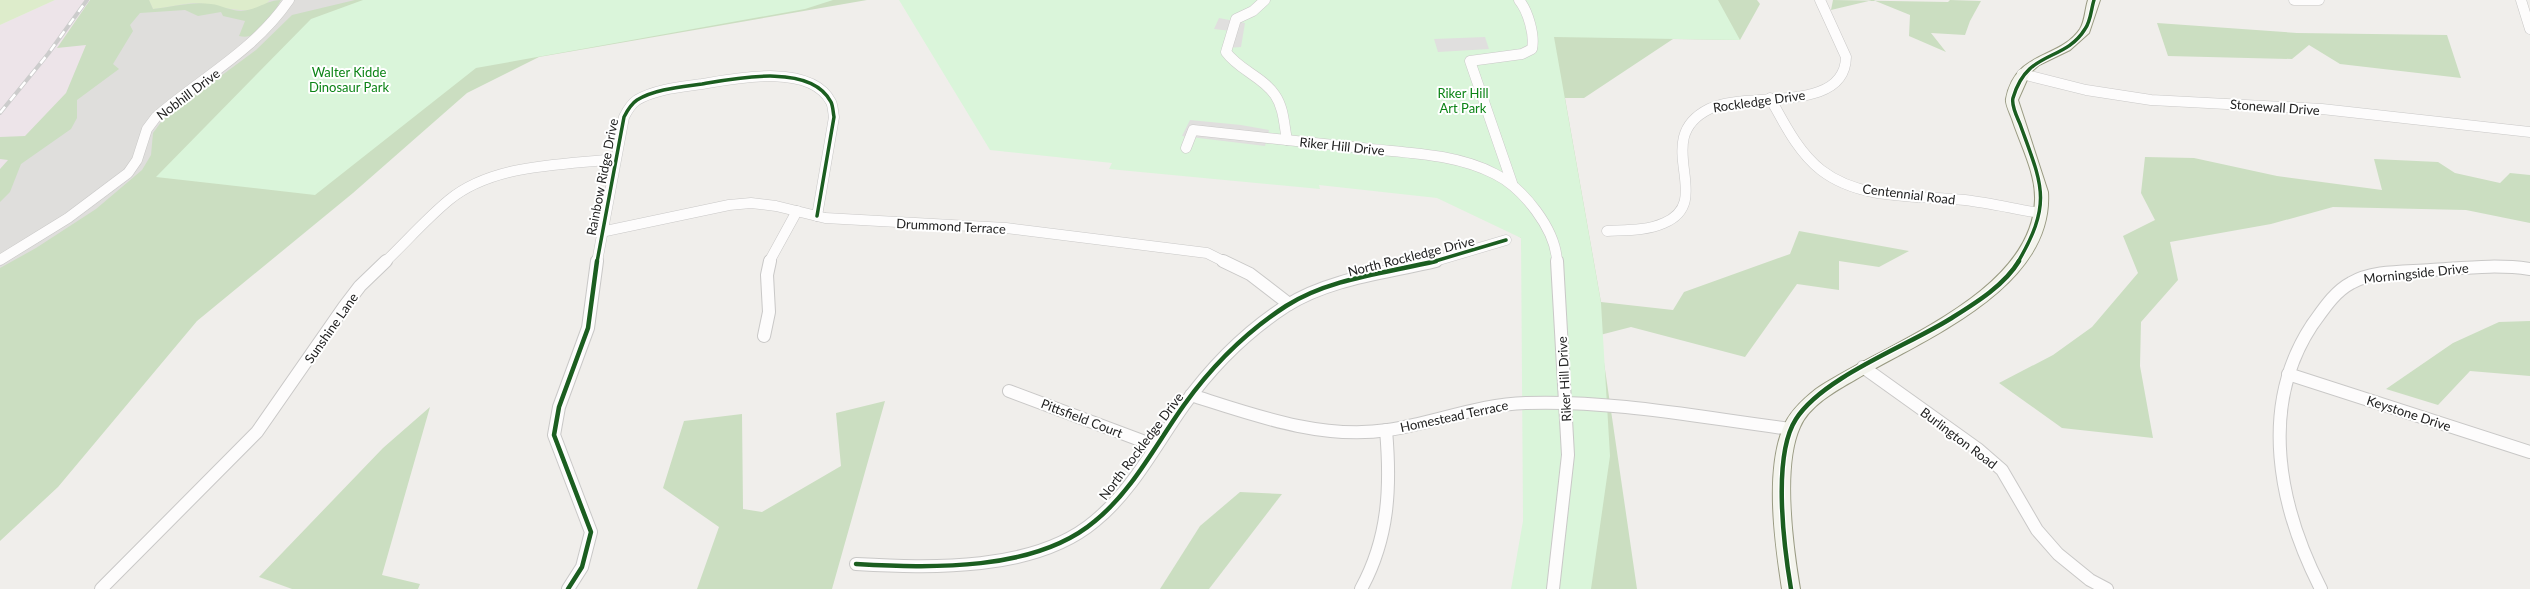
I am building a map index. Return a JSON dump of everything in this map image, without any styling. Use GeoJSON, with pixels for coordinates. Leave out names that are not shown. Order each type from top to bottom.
{"type":"FeatureCollection","features":[{"type":"Feature","properties":{"kind":"street","name":"Nobhill Drive"},"geometry":{"type":"LineString","coordinates":[[0,260],[87,205],[120,179],[133,167],[139,157],[143,136],[155,118],[249,48],[272,26],[289,0]]}},
{"type":"Feature","properties":{"kind":"street","name":"Riker Hill Drive"},"geometry":{"type":"LineString","coordinates":[[1265,0],[1253,11],[1236,19],[1226,52],[1239,68],[1274,94],[1279,105],[1287,140]]}},
{"type":"Feature","properties":{"kind":"street","name":"Riker Hill Drive"},"geometry":{"type":"LineString","coordinates":[[1512,183],[1470,61],[1522,54],[1532,49],[1534,40],[1523,5],[1519,0]]}},
{"type":"Feature","properties":{"kind":"street","name":"Rockledge Drive"},"geometry":{"type":"LineString","coordinates":[[1607,231],[1660,225],[1672,219],[1681,211],[1686,201],[1682,148],[1683,132],[1693,116],[1702,110],[1716,105],[1832,89],[1847,68],[1847,56],[1822,11],[1820,0]]}},
{"type":"Feature","properties":{"kind":"street"},"geometry":{"type":"LineString","coordinates":[[1791,589],[1785,543],[1784,490],[1786,453],[1791,429],[1800,413],[1817,396],[1863,367],[1968,310],[1997,286],[2033,238],[2042,199],[2038,180],[2012,100],[2015,87],[2028,66],[2073,43],[2085,29],[2094,0]]}},
{"type":"Feature","properties":{"kind":"street"},"geometry":{"type":"LineString","coordinates":[[2294,0],[2319,0]]}},
{"type":"Feature","properties":{"kind":"street"},"geometry":{"type":"LineString","coordinates":[[2521,0],[2530,29]]}},
{"type":"Feature","properties":{"kind":"street","name":"Stonewall Drive"},"geometry":{"type":"LineString","coordinates":[[2022,74],[2062,86],[2131,98],[2196,104],[2252,104],[2438,120],[2530,132]]}},
{"type":"Feature","properties":{"kind":"street","name":"Rainbow Ridge Drive"},"geometry":{"type":"LineString","coordinates":[[568,589],[582,567],[591,532],[554,435],[559,407],[588,328],[601,232],[626,112],[636,100],[645,96],[750,77],[789,77],[819,89],[831,102],[834,117],[816,216]]}},
{"type":"Feature","properties":{"kind":"street","name":"Centennial Road"},"geometry":{"type":"LineString","coordinates":[[1770,98],[1799,146],[1810,159],[1835,179],[1854,188],[1884,193],[1966,200],[2040,213]]}},
{"type":"Feature","properties":{"kind":"street","name":"Riker Hill Drive"},"geometry":{"type":"LineString","coordinates":[[1186,148],[1193,130],[1464,161],[1494,173],[1512,183],[1534,205],[1550,234],[1557,255],[1566,403],[1568,455],[1553,589]]}},
{"type":"Feature","properties":{"kind":"street","name":"Sunshine Lane"},"geometry":{"type":"LineString","coordinates":[[101,589],[257,432],[360,286],[448,200],[464,188],[497,176],[615,159]]}},
{"type":"Feature","properties":{"kind":"street","name":"Drummond Terrace"},"geometry":{"type":"LineString","coordinates":[[601,232],[729,205],[751,203],[816,216],[1006,228],[1185,249],[1207,253],[1250,274],[1289,304]]}},
{"type":"Feature","properties":{"kind":"street"},"geometry":{"type":"LineString","coordinates":[[764,336],[769,312],[767,275],[770,258],[797,211]]}},
{"type":"Feature","properties":{"kind":"street","name":"North Rockledge Drive"},"geometry":{"type":"LineString","coordinates":[[856,564],[897,567],[975,563],[1022,555],[1049,546],[1094,522],[1114,502],[1192,395],[1227,354],[1250,332],[1289,304],[1340,283],[1415,266],[1506,240]]}},
{"type":"Feature","properties":{"kind":"street","name":"Morningside Drive"},"geometry":{"type":"LineString","coordinates":[[2321,589],[2302,552],[2295,530],[2281,468],[2278,431],[2283,387],[2305,332],[2334,296],[2355,280],[2383,274],[2493,265],[2530,269]]}},
{"type":"Feature","properties":{"kind":"street","name":"Burlington Road"},"geometry":{"type":"LineString","coordinates":[[1863,367],[1979,450],[2002,470],[2037,530],[2058,554],[2090,580],[2107,589]]}},
{"type":"Feature","properties":{"kind":"street","name":"Keystone Drive"},"geometry":{"type":"LineString","coordinates":[[2288,374],[2530,452]]}},
{"type":"Feature","properties":{"kind":"street","name":"Pittsfield Court"},"geometry":{"type":"LineString","coordinates":[[1009,391],[1156,446]]}},
{"type":"Feature","properties":{"kind":"street","name":"Homestead Terrace"},"geometry":{"type":"LineString","coordinates":[[1192,395],[1291,424],[1352,431],[1386,430],[1486,406],[1525,403],[1566,403],[1791,429]]}},
{"type":"Feature","properties":{"kind":"street"},"geometry":{"type":"LineString","coordinates":[[1361,589],[1378,557],[1385,530],[1390,498],[1390,475],[1386,430]]}},
{"type":"Feature","properties":{"kind":"shaded area"},"geometry":{"type":"Polygon","coordinates":[[[55,0],[114,0],[85,87],[0,179],[0,25],[55,0]]]}},
{"type":"Feature","properties":{"kind":"shaded area"},"geometry":{"type":"Polygon","coordinates":[[[114,0],[367,0],[160,158],[82,222],[0,272],[0,179],[114,0]]]}},
{"type":"Feature","properties":{"kind":"shaded area"},"geometry":{"type":"Polygon","coordinates":[[[1219,18],[1245,23],[1241,47],[1227,48],[1231,31],[1214,29],[1219,18]]]}},
{"type":"Feature","properties":{"kind":"shaded area"},"geometry":{"type":"Polygon","coordinates":[[[1485,37],[1489,49],[1438,52],[1434,39],[1485,37]]]}},
{"type":"Feature","properties":{"kind":"shaded area"},"geometry":{"type":"Polygon","coordinates":[[[1190,120],[1241,125],[1269,130],[1265,146],[1182,136],[1190,120]]]}},
{"type":"Feature","properties":{"kind":"green space"},"geometry":{"type":"Polygon","coordinates":[[[0,0],[55,0],[0,25],[0,0]]]}},
{"type":"Feature","properties":{"kind":"green space"},"geometry":{"type":"Polygon","coordinates":[[[90,0],[149,0],[153,9],[204,3],[241,11],[252,9],[276,0],[281,0],[269,19],[259,31],[246,37],[239,36],[245,21],[223,16],[221,12],[198,16],[185,10],[140,13],[130,25],[133,31],[113,64],[119,69],[77,100],[77,118],[71,129],[21,164],[10,192],[0,202],[0,169],[8,160],[0,159],[0,137],[25,136],[66,93],[86,45],[57,48],[90,0]]]}},
{"type":"Feature","properties":{"kind":"green space"},"geometry":{"type":"Polygon","coordinates":[[[149,0],[270,0],[262,6],[244,10],[193,3],[153,9],[149,0]]]}},
{"type":"Feature","properties":{"kind":"green space"},"geometry":{"type":"Polygon","coordinates":[[[355,0],[376,0],[423,74],[588,0],[867,0],[539,57],[467,93],[353,193],[197,321],[58,487],[0,541],[0,268],[36,248],[96,209],[142,170],[151,155],[153,133],[164,118],[256,50],[292,15],[355,0]]]}},
{"type":"Feature","properties":{"kind":"green space","name":"Walter Kidde Dinosaur Park"},"geometry":{"type":"Polygon","coordinates":[[[363,0],[833,0],[805,9],[476,68],[315,195],[156,177],[311,19],[363,0]]]}},
{"type":"Feature","properties":{"kind":"green space","name":"Riker Hill Art Park"},"geometry":{"type":"Polygon","coordinates":[[[899,0],[1718,0],[1740,40],[1554,37],[1601,303],[1610,456],[1591,589],[1511,589],[1523,521],[1521,238],[1437,198],[1319,185],[1320,189],[1109,169],[1112,163],[990,150],[899,0]]]}},
{"type":"Feature","properties":{"kind":"green space"},"geometry":{"type":"Polygon","coordinates":[[[1383,0],[1757,0],[1760,4],[1740,40],[1673,39],[1584,98],[1565,98],[1601,302],[1673,310],[1684,292],[1790,254],[1799,231],[1909,251],[1879,267],[1839,261],[1839,290],[1797,284],[1745,357],[1631,327],[1600,335],[1637,589],[1514,589],[1541,526],[1521,238],[1428,173],[1383,0]]]}},
{"type":"Feature","properties":{"kind":"green space"},"geometry":{"type":"Polygon","coordinates":[[[1833,0],[1870,1],[1831,10],[1833,0]]]}},
{"type":"Feature","properties":{"kind":"green space"},"geometry":{"type":"Polygon","coordinates":[[[1875,1],[1981,1],[1970,21],[1965,35],[1931,33],[1946,52],[1909,36],[1910,15],[1875,1]]]}},
{"type":"Feature","properties":{"kind":"green space"},"geometry":{"type":"Polygon","coordinates":[[[2157,23],[2297,33],[2447,35],[2461,78],[2340,64],[2309,45],[2292,59],[2168,56],[2157,23]]]}},
{"type":"Feature","properties":{"kind":"green space"},"geometry":{"type":"Polygon","coordinates":[[[2145,157],[2194,158],[2277,176],[2382,190],[2374,159],[2438,162],[2455,173],[2500,183],[2510,173],[2530,175],[2530,223],[2466,210],[2333,207],[2271,224],[2170,242],[2178,280],[2141,322],[2140,366],[2153,438],[2062,428],[1999,383],[2053,355],[2092,327],[2138,273],[2123,236],[2155,220],[2141,193],[2145,157]]]}},
{"type":"Feature","properties":{"kind":"green space"},"geometry":{"type":"Polygon","coordinates":[[[2530,321],[2530,376],[2470,371],[2438,405],[2386,389],[2453,343],[2499,322],[2530,321]]]}},
{"type":"Feature","properties":{"kind":"green space"},"geometry":{"type":"Polygon","coordinates":[[[885,401],[832,589],[697,589],[719,527],[663,488],[684,421],[742,414],[743,509],[762,512],[841,466],[836,413],[885,401]]]}},
{"type":"Feature","properties":{"kind":"green space"},"geometry":{"type":"Polygon","coordinates":[[[430,407],[382,575],[420,584],[418,589],[292,589],[259,577],[383,448],[430,407]]]}},
{"type":"Feature","properties":{"kind":"green space"},"geometry":{"type":"Polygon","coordinates":[[[1240,492],[1282,494],[1209,589],[1160,589],[1200,526],[1240,492]]]}},
{"type":"Feature","properties":{"kind":"railway"},"geometry":{"type":"LineString","coordinates":[[0,113],[48,54],[87,0]]}},
{"type":"Feature","properties":{"kind":"cycle path"},"geometry":{"type":"LineString","coordinates":[[1791,589],[1786,553],[1783,508],[1784,463],[1786,443],[1791,428],[1801,412],[1814,399],[1845,378],[1936,328],[1966,309],[1994,288],[2018,263],[2034,234],[2042,201],[2042,192],[2035,166],[2012,100],[2018,83],[2026,71],[2035,63],[2066,48],[2076,41],[2087,27],[2094,0]]}},
{"type":"Feature","properties":{"kind":"cycle path"},"geometry":{"type":"LineString","coordinates":[[568,589],[582,567],[591,532],[554,435],[559,407],[588,328],[601,232],[624,117],[628,110],[633,103],[648,95],[688,86],[736,79],[777,76],[790,77],[801,80],[819,89],[831,102],[834,117],[817,216]]}},
{"type":"Feature","properties":{"kind":"cycle path"},"geometry":{"type":"LineString","coordinates":[[856,564],[914,566],[980,562],[1012,557],[1043,549],[1071,538],[1094,522],[1107,510],[1131,482],[1173,420],[1205,377],[1244,338],[1273,315],[1299,298],[1324,288],[1447,258],[1506,240]]}}]}
